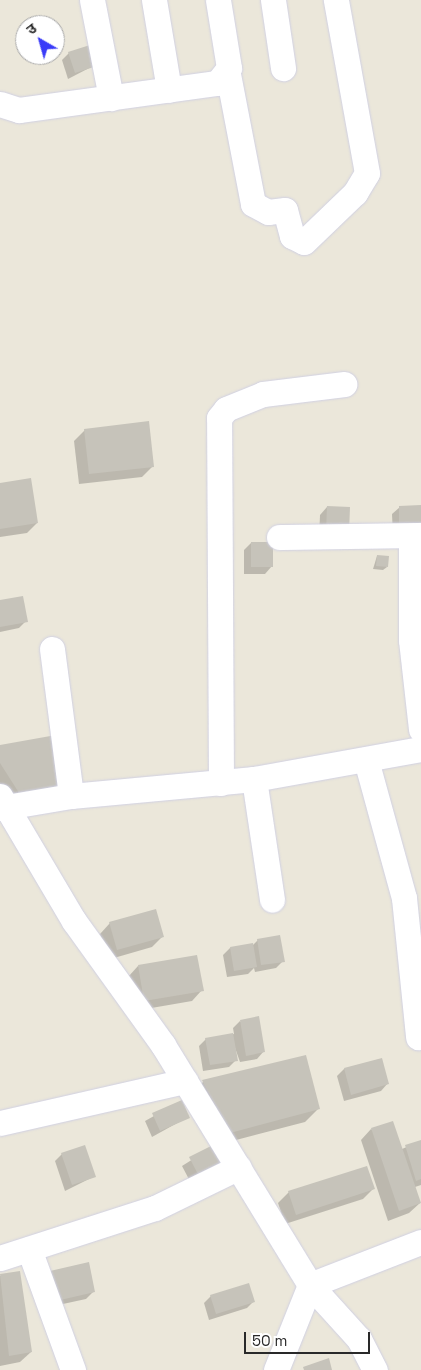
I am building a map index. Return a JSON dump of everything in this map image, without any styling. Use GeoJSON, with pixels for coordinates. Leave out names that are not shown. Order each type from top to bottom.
{"type":"FeatureCollection","features":[{"type":"Feature","properties":{"kind":"street"},"geometry":{"type":"LineString","coordinates":[[92,0],[111,98]]}},
{"type":"Feature","properties":{"kind":"street"},"geometry":{"type":"LineString","coordinates":[[154,0],[169,90]]}},
{"type":"Feature","properties":{"kind":"street"},"geometry":{"type":"LineString","coordinates":[[218,0],[228,74],[253,204],[268,212],[284,210],[292,236],[304,242],[355,193],[367,173],[336,0]]}},
{"type":"Feature","properties":{"kind":"street"},"geometry":{"type":"LineString","coordinates":[[273,0],[283,68]]}},
{"type":"Feature","properties":{"kind":"street"},"geometry":{"type":"LineString","coordinates":[[0,104],[19,110],[111,98],[217,83],[228,74]]}},
{"type":"Feature","properties":{"kind":"street"},"geometry":{"type":"LineString","coordinates":[[221,783],[219,418],[226,409],[263,394],[344,384]]}},
{"type":"Feature","properties":{"kind":"street"},"geometry":{"type":"LineString","coordinates":[[279,537],[416,536],[411,640],[421,729]]}},
{"type":"Feature","properties":{"kind":"street"},"geometry":{"type":"LineString","coordinates":[[52,649],[71,796]]}},
{"type":"Feature","properties":{"kind":"street"},"geometry":{"type":"LineString","coordinates":[[375,1370],[358,1339],[310,1285],[185,1081],[74,921],[2,804],[254,779],[366,760],[421,748]]}},
{"type":"Feature","properties":{"kind":"street"},"geometry":{"type":"LineString","coordinates":[[366,760],[404,898],[418,1037]]}},
{"type":"Feature","properties":{"kind":"street"},"geometry":{"type":"LineString","coordinates":[[254,779],[272,900]]}},
{"type":"Feature","properties":{"kind":"street"},"geometry":{"type":"LineString","coordinates":[[0,1123],[185,1081]]}},
{"type":"Feature","properties":{"kind":"street"},"geometry":{"type":"LineString","coordinates":[[0,1258],[155,1208],[239,1167]]}},
{"type":"Feature","properties":{"kind":"street"},"geometry":{"type":"LineString","coordinates":[[276,1370],[310,1285],[421,1242]]}},
{"type":"Feature","properties":{"kind":"street"},"geometry":{"type":"LineString","coordinates":[[29,1249],[73,1370]]}},
{"type":"Feature","properties":{"kind":"building"},"geometry":{"type":"Polygon","coordinates":[[[90,45],[97,66],[75,73],[68,52],[90,45]]]}},
{"type":"Feature","properties":{"kind":"building"},"geometry":{"type":"Polygon","coordinates":[[[149,421],[154,467],[89,474],[84,429],[149,421]]]}},
{"type":"Feature","properties":{"kind":"building"},"geometry":{"type":"Polygon","coordinates":[[[31,478],[38,523],[0,529],[0,483],[31,478]]]}},
{"type":"Feature","properties":{"kind":"building"},"geometry":{"type":"Polygon","coordinates":[[[421,505],[421,529],[399,529],[399,506],[421,505]]]}},
{"type":"Feature","properties":{"kind":"building"},"geometry":{"type":"Polygon","coordinates":[[[327,506],[350,507],[349,533],[326,532],[327,506]]]}},
{"type":"Feature","properties":{"kind":"building"},"geometry":{"type":"Polygon","coordinates":[[[251,542],[273,542],[273,567],[251,567],[251,542]]]}},
{"type":"Feature","properties":{"kind":"building"},"geometry":{"type":"Polygon","coordinates":[[[377,555],[389,556],[388,567],[376,566],[377,555]]]}},
{"type":"Feature","properties":{"kind":"building"},"geometry":{"type":"Polygon","coordinates":[[[23,596],[28,622],[0,627],[0,600],[23,596]]]}},
{"type":"Feature","properties":{"kind":"building"},"geometry":{"type":"Polygon","coordinates":[[[56,735],[66,788],[21,796],[0,763],[0,745],[56,735]]]}},
{"type":"Feature","properties":{"kind":"building"},"geometry":{"type":"Polygon","coordinates":[[[156,909],[164,937],[117,950],[109,922],[156,909]]]}},
{"type":"Feature","properties":{"kind":"building"},"geometry":{"type":"Polygon","coordinates":[[[280,935],[285,962],[261,965],[257,939],[280,935]]]}},
{"type":"Feature","properties":{"kind":"building"},"geometry":{"type":"Polygon","coordinates":[[[253,943],[257,967],[234,971],[230,947],[253,943]]]}},
{"type":"Feature","properties":{"kind":"building"},"geometry":{"type":"Polygon","coordinates":[[[197,955],[204,991],[144,1001],[138,965],[197,955]]]}},
{"type":"Feature","properties":{"kind":"building"},"geometry":{"type":"Polygon","coordinates":[[[259,1016],[265,1052],[246,1056],[240,1020],[259,1016]]]}},
{"type":"Feature","properties":{"kind":"building"},"geometry":{"type":"Polygon","coordinates":[[[233,1033],[238,1061],[210,1065],[205,1038],[233,1033]]]}},
{"type":"Feature","properties":{"kind":"building"},"geometry":{"type":"Polygon","coordinates":[[[306,1055],[320,1109],[230,1133],[202,1080],[306,1055]]]}},
{"type":"Feature","properties":{"kind":"building"},"geometry":{"type":"Polygon","coordinates":[[[382,1058],[389,1084],[351,1095],[344,1068],[382,1058]]]}},
{"type":"Feature","properties":{"kind":"building"},"geometry":{"type":"Polygon","coordinates":[[[182,1100],[190,1118],[160,1131],[152,1113],[182,1100]]]}},
{"type":"Feature","properties":{"kind":"building"},"geometry":{"type":"Polygon","coordinates":[[[393,1121],[421,1203],[399,1211],[371,1128],[393,1121]]]}},
{"type":"Feature","properties":{"kind":"building"},"geometry":{"type":"Polygon","coordinates":[[[421,1140],[421,1179],[416,1181],[405,1145],[421,1140]]]}},
{"type":"Feature","properties":{"kind":"building"},"geometry":{"type":"Polygon","coordinates":[[[217,1143],[229,1166],[201,1180],[189,1157],[217,1143]]]}},
{"type":"Feature","properties":{"kind":"building"},"geometry":{"type":"Polygon","coordinates":[[[85,1145],[96,1177],[72,1185],[61,1153],[85,1145]]]}},
{"type":"Feature","properties":{"kind":"building"},"geometry":{"type":"Polygon","coordinates":[[[367,1166],[375,1189],[296,1215],[288,1191],[367,1166]]]}},
{"type":"Feature","properties":{"kind":"building"},"geometry":{"type":"Polygon","coordinates":[[[89,1262],[95,1292],[56,1301],[50,1271],[89,1262]]]}},
{"type":"Feature","properties":{"kind":"building"},"geometry":{"type":"Polygon","coordinates":[[[20,1271],[32,1352],[9,1356],[0,1274],[20,1271]]]}},
{"type":"Feature","properties":{"kind":"building"},"geometry":{"type":"Polygon","coordinates":[[[249,1283],[255,1302],[216,1314],[210,1295],[249,1283]]]}},
{"type":"Feature","properties":{"kind":"building"},"geometry":{"type":"Polygon","coordinates":[[[329,1358],[332,1370],[304,1370],[303,1367],[329,1358]]]}}]}
